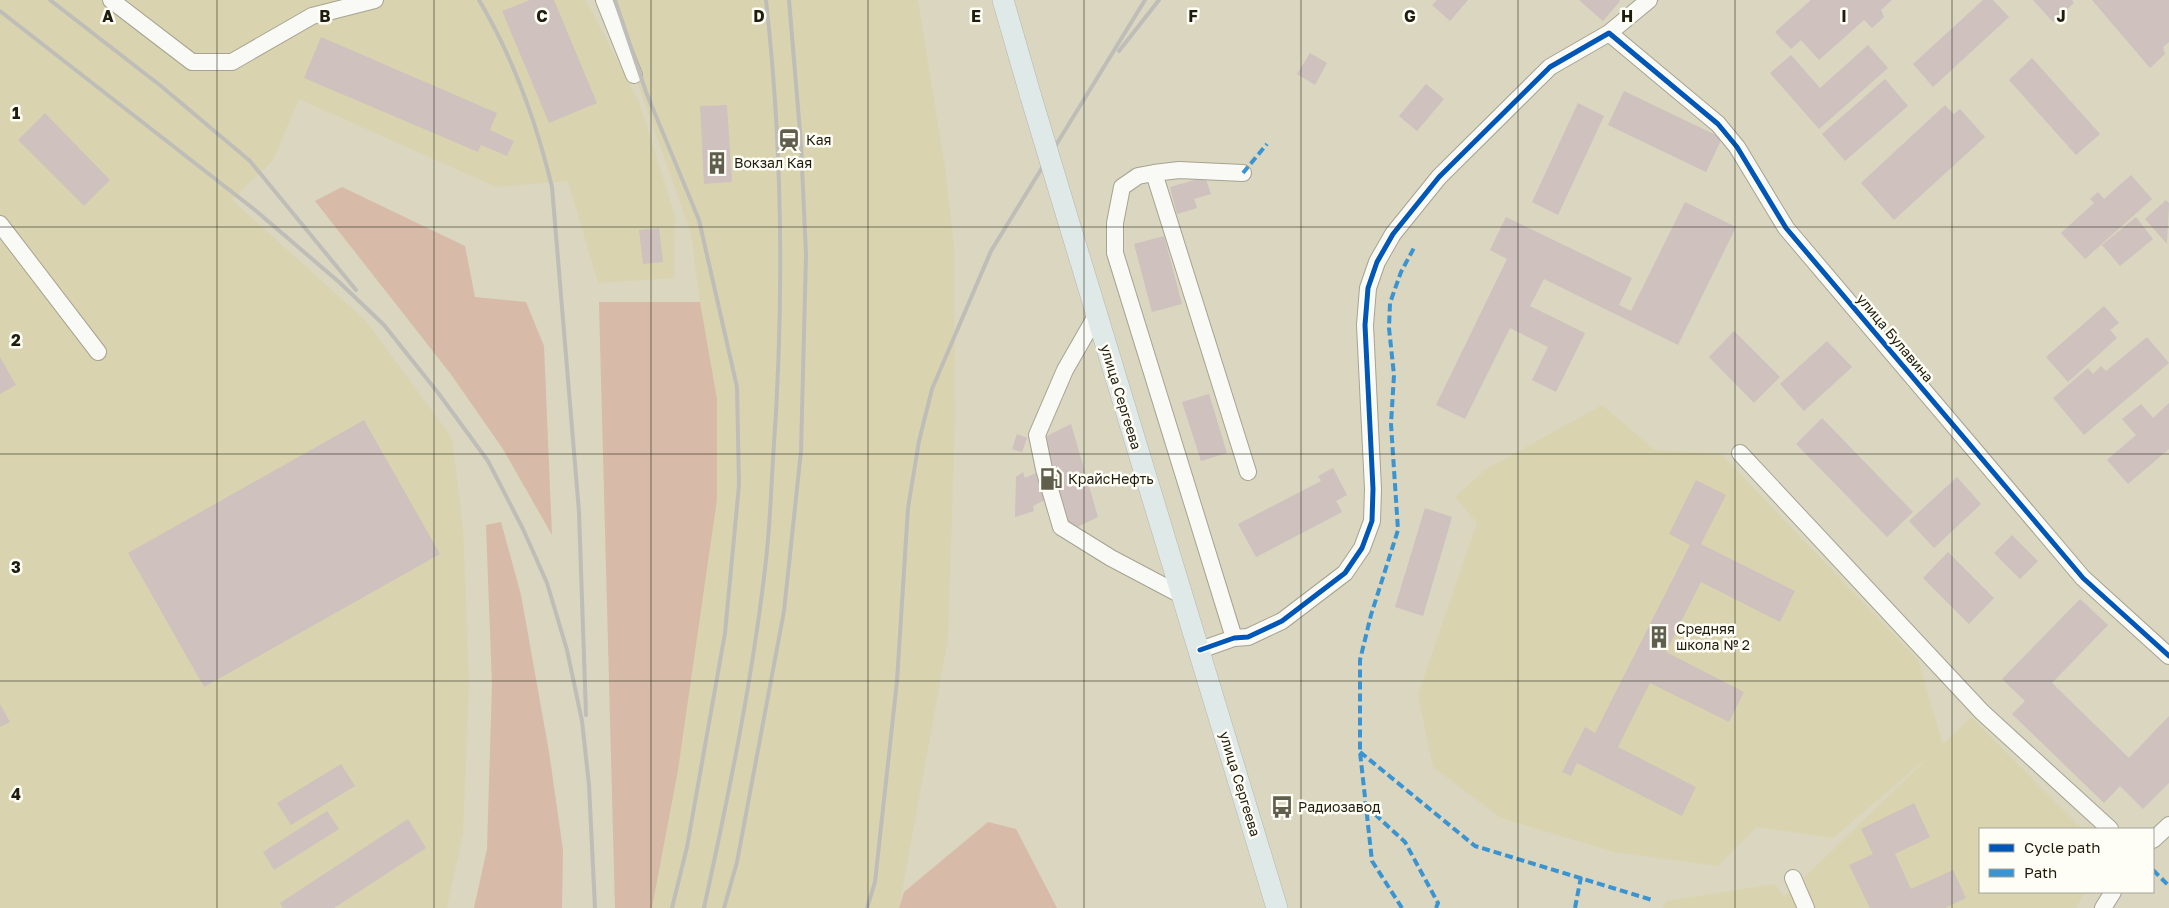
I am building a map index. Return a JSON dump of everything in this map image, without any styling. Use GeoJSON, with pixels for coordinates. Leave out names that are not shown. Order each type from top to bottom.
{"type":"FeatureCollection","features":[{"type":"Feature","properties":{"kind":"main road","name":"улица Сергеева"},"geometry":{"type":"LineString","coordinates":[[1003,0],[1096,316],[1181,595],[1200,650],[1277,908]]}},
{"type":"Feature","properties":{"kind":"street"},"geometry":{"type":"LineString","coordinates":[[111,0],[192,62],[232,62],[312,16],[375,0]]}},
{"type":"Feature","properties":{"kind":"street"},"geometry":{"type":"LineString","coordinates":[[604,0],[634,75]]}},
{"type":"Feature","properties":{"kind":"street"},"geometry":{"type":"LineString","coordinates":[[1200,650],[1234,638],[1248,637],[1282,621],[1345,573],[1362,548],[1372,521],[1373,488],[1365,325],[1368,288],[1377,262],[1394,234],[1439,177],[1550,67],[1608,33],[1649,0]]}},
{"type":"Feature","properties":{"kind":"street","name":"улица Булавина"},"geometry":{"type":"LineString","coordinates":[[1608,33],[1718,124],[1737,148],[1786,228],[2076,570],[2169,656]]}},
{"type":"Feature","properties":{"kind":"street"},"geometry":{"type":"LineString","coordinates":[[1234,638],[1115,253],[1115,223],[1122,187],[1138,176],[1179,170],[1243,173]]}},
{"type":"Feature","properties":{"kind":"street"},"geometry":{"type":"LineString","coordinates":[[1154,173],[1248,472]]}},
{"type":"Feature","properties":{"kind":"street"},"geometry":{"type":"LineString","coordinates":[[0,224],[98,352]]}},
{"type":"Feature","properties":{"kind":"street"},"geometry":{"type":"LineString","coordinates":[[1096,316],[1065,370],[1037,435],[1044,469],[1061,527],[1111,558],[1181,595]]}},
{"type":"Feature","properties":{"kind":"street"},"geometry":{"type":"LineString","coordinates":[[1740,453],[1982,712],[2109,828]]}},
{"type":"Feature","properties":{"kind":"street"},"geometry":{"type":"LineString","coordinates":[[2154,839],[2169,825]]}},
{"type":"Feature","properties":{"kind":"street"},"geometry":{"type":"LineString","coordinates":[[1793,878],[1806,908]]}},
{"type":"Feature","properties":{"kind":"street"},"geometry":{"type":"LineString","coordinates":[[2103,908],[2112,893]]}},
{"type":"Feature","properties":{"kind":"shaded area"},"geometry":{"type":"Polygon","coordinates":[[[0,0],[586,0],[639,102],[675,216],[674,278],[598,283],[568,181],[496,187],[299,99],[273,160],[232,200],[365,320],[452,438],[463,527],[469,683],[463,834],[447,908],[0,908],[0,0]]]}},
{"type":"Feature","properties":{"kind":"shaded area"},"geometry":{"type":"Polygon","coordinates":[[[608,0],[918,0],[945,168],[954,245],[955,420],[948,639],[899,908],[652,908],[678,770],[717,399],[700,302],[691,233],[608,0]]]}},
{"type":"Feature","properties":{"kind":"shaded area"},"geometry":{"type":"Polygon","coordinates":[[[342,187],[465,246],[475,297],[526,302],[544,346],[552,535],[503,449],[450,373],[315,201],[342,187]]]}},
{"type":"Feature","properties":{"kind":"shaded area"},"geometry":{"type":"Polygon","coordinates":[[[599,302],[700,302],[717,399],[717,499],[678,770],[652,908],[615,908],[599,302]]]}},
{"type":"Feature","properties":{"kind":"shaded area"},"geometry":{"type":"Polygon","coordinates":[[[1602,405],[1655,450],[1721,454],[1918,660],[1943,744],[1971,717],[2081,828],[1979,828],[1979,893],[2084,893],[2076,908],[1663,908],[1666,901],[1775,884],[1784,897],[1933,753],[1833,838],[1757,827],[1718,866],[1614,852],[1501,818],[1433,767],[1418,694],[1477,523],[1455,497],[1485,470],[1602,405]]]}},
{"type":"Feature","properties":{"kind":"shaded area"},"geometry":{"type":"Polygon","coordinates":[[[501,522],[521,595],[549,752],[563,850],[562,908],[474,908],[487,849],[492,685],[486,525],[501,522]]]}},
{"type":"Feature","properties":{"kind":"shaded area"},"geometry":{"type":"Polygon","coordinates":[[[988,822],[1016,829],[1057,908],[899,908],[904,892],[988,822]]]}},
{"type":"Feature","properties":{"kind":"building"},"geometry":{"type":"Polygon","coordinates":[[[530,0],[554,0],[597,103],[549,123],[502,11],[530,0]]]}},
{"type":"Feature","properties":{"kind":"building"},"geometry":{"type":"Polygon","coordinates":[[[1437,0],[1468,0],[1450,21],[1432,5],[1437,0]]]}},
{"type":"Feature","properties":{"kind":"building"},"geometry":{"type":"Polygon","coordinates":[[[1579,0],[1619,0],[1620,1],[1603,21],[1579,0]]]}},
{"type":"Feature","properties":{"kind":"building"},"geometry":{"type":"Polygon","coordinates":[[[1811,0],[1892,0],[1881,10],[1884,17],[1872,28],[1864,20],[1819,60],[1801,40],[1791,49],[1775,32],[1811,0]]]}},
{"type":"Feature","properties":{"kind":"building"},"geometry":{"type":"Polygon","coordinates":[[[1983,0],[1993,0],[2009,17],[1933,87],[1913,64],[1983,0]]]}},
{"type":"Feature","properties":{"kind":"building"},"geometry":{"type":"Polygon","coordinates":[[[2033,0],[2072,0],[2074,3],[2053,22],[2033,0]]]}},
{"type":"Feature","properties":{"kind":"building"},"geometry":{"type":"Polygon","coordinates":[[[2092,0],[2169,0],[2169,42],[2163,47],[2165,54],[2150,68],[2092,0]]]}},
{"type":"Feature","properties":{"kind":"building"},"geometry":{"type":"Polygon","coordinates":[[[321,37],[497,113],[490,130],[514,141],[507,156],[481,145],[478,152],[304,78],[321,37]]]}},
{"type":"Feature","properties":{"kind":"building"},"geometry":{"type":"Polygon","coordinates":[[[1868,45],[1888,68],[1819,129],[1770,73],[1791,55],[1820,88],[1868,45]]]}},
{"type":"Feature","properties":{"kind":"building"},"geometry":{"type":"Polygon","coordinates":[[[1310,53],[1327,63],[1315,85],[1297,74],[1310,53]]]}},
{"type":"Feature","properties":{"kind":"building"},"geometry":{"type":"Polygon","coordinates":[[[2032,58],[2100,134],[2076,155],[2009,80],[2032,58]]]}},
{"type":"Feature","properties":{"kind":"building"},"geometry":{"type":"Polygon","coordinates":[[[1885,79],[1908,106],[1845,161],[1822,134],[1885,79]]]}},
{"type":"Feature","properties":{"kind":"building"},"geometry":{"type":"Polygon","coordinates":[[[1426,84],[1444,99],[1417,131],[1399,116],[1426,84]]]}},
{"type":"Feature","properties":{"kind":"building"},"geometry":{"type":"Polygon","coordinates":[[[1624,91],[1722,138],[1706,172],[1608,125],[1624,91]]]}},
{"type":"Feature","properties":{"kind":"building"},"geometry":{"type":"Polygon","coordinates":[[[1578,103],[1604,116],[1558,215],[1532,202],[1578,103]]]}},
{"type":"Feature","properties":{"kind":"building","name":"Вокзал Кая"},"geometry":{"type":"Polygon","coordinates":[[[727,105],[732,182],[704,184],[700,106],[727,105]]]}},
{"type":"Feature","properties":{"kind":"building"},"geometry":{"type":"Polygon","coordinates":[[[1945,105],[1954,114],[1960,109],[1985,137],[1894,220],[1861,183],[1945,105]]]}},
{"type":"Feature","properties":{"kind":"building"},"geometry":{"type":"Polygon","coordinates":[[[45,113],[110,180],[84,206],[18,140],[45,113]]]}},
{"type":"Feature","properties":{"kind":"building"},"geometry":{"type":"Polygon","coordinates":[[[2131,175],[2152,199],[2085,259],[2061,233],[2094,203],[2090,199],[2098,192],[2104,199],[2131,175]]]}},
{"type":"Feature","properties":{"kind":"building"},"geometry":{"type":"Polygon","coordinates":[[[1205,177],[1211,194],[1194,199],[1197,208],[1177,214],[1170,187],[1205,177]]]}},
{"type":"Feature","properties":{"kind":"building"},"geometry":{"type":"Polygon","coordinates":[[[2166,200],[2169,203],[2167,244],[2145,219],[2166,200]]]}},
{"type":"Feature","properties":{"kind":"building"},"geometry":{"type":"Polygon","coordinates":[[[1685,202],[1736,227],[1678,345],[1544,279],[1530,306],[1585,333],[1556,392],[1532,380],[1548,347],[1510,328],[1465,419],[1436,405],[1507,259],[1490,250],[1506,217],[1632,278],[1619,305],[1631,311],[1685,202]]]}},
{"type":"Feature","properties":{"kind":"building"},"geometry":{"type":"Polygon","coordinates":[[[2136,217],[2153,239],[2120,266],[2102,245],[2136,217]]]}},
{"type":"Feature","properties":{"kind":"building"},"geometry":{"type":"Polygon","coordinates":[[[659,228],[663,262],[643,264],[639,230],[659,228]]]}},
{"type":"Feature","properties":{"kind":"building"},"geometry":{"type":"Polygon","coordinates":[[[1164,236],[1182,304],[1152,312],[1134,244],[1164,236]]]}},
{"type":"Feature","properties":{"kind":"building"},"geometry":{"type":"Polygon","coordinates":[[[2104,306],[2119,323],[2110,330],[2117,338],[2068,382],[2046,357],[2104,306]]]}},
{"type":"Feature","properties":{"kind":"building"},"geometry":{"type":"Polygon","coordinates":[[[1734,331],[1780,377],[1754,403],[1709,357],[1734,331]]]}},
{"type":"Feature","properties":{"kind":"building"},"geometry":{"type":"Polygon","coordinates":[[[2147,337],[2169,363],[2084,435],[2053,398],[2088,368],[2093,374],[2101,366],[2106,371],[2147,337]]]}},
{"type":"Feature","properties":{"kind":"building"},"geometry":{"type":"Polygon","coordinates":[[[1827,341],[1852,367],[1804,411],[1780,384],[1827,341]]]}},
{"type":"Feature","properties":{"kind":"building"},"geometry":{"type":"Polygon","coordinates":[[[0,357],[16,385],[0,394],[0,357]]]}},
{"type":"Feature","properties":{"kind":"building"},"geometry":{"type":"Polygon","coordinates":[[[1209,394],[1227,453],[1201,461],[1182,402],[1209,394]]]}},
{"type":"Feature","properties":{"kind":"building"},"geometry":{"type":"Polygon","coordinates":[[[2169,403],[2169,449],[2128,484],[2107,460],[2136,435],[2122,419],[2141,404],[2153,418],[2169,403]]]}},
{"type":"Feature","properties":{"kind":"building"},"geometry":{"type":"Polygon","coordinates":[[[1822,418],[1913,512],[1887,537],[1796,444],[1822,418]]]}},
{"type":"Feature","properties":{"kind":"building"},"geometry":{"type":"Polygon","coordinates":[[[364,420],[440,554],[204,687],[128,553],[364,420]]]}},
{"type":"Feature","properties":{"kind":"building"},"geometry":{"type":"Polygon","coordinates":[[[1071,424],[1098,517],[1069,531],[1058,493],[1033,506],[1034,511],[1015,517],[1016,477],[1023,472],[1025,478],[1044,469],[1043,438],[1071,424]]]}},
{"type":"Feature","properties":{"kind":"building"},"geometry":{"type":"Polygon","coordinates":[[[1017,434],[1027,438],[1022,452],[1012,449],[1017,434]]]}},
{"type":"Feature","properties":{"kind":"building"},"geometry":{"type":"Polygon","coordinates":[[[1333,468],[1347,495],[1336,501],[1342,512],[1256,557],[1238,524],[1321,481],[1318,476],[1333,468]]]}},
{"type":"Feature","properties":{"kind":"building"},"geometry":{"type":"Polygon","coordinates":[[[1957,477],[1981,504],[1934,548],[1909,521],[1957,477]]]}},
{"type":"Feature","properties":{"kind":"building","name":"Средняя школа № 2"},"geometry":{"type":"Polygon","coordinates":[[[1696,480],[1726,495],[1701,544],[1795,591],[1780,622],[1701,582],[1666,652],[1744,692],[1729,722],[1650,683],[1618,747],[1696,787],[1682,816],[1577,763],[1571,776],[1562,772],[1585,727],[1595,733],[1690,545],[1669,534],[1696,480]]]}},
{"type":"Feature","properties":{"kind":"building"},"geometry":{"type":"Polygon","coordinates":[[[1425,508],[1452,517],[1423,616],[1395,607],[1425,508]]]}},
{"type":"Feature","properties":{"kind":"building"},"geometry":{"type":"Polygon","coordinates":[[[2012,535],[2038,561],[2020,579],[1994,553],[2012,535]]]}},
{"type":"Feature","properties":{"kind":"building"},"geometry":{"type":"Polygon","coordinates":[[[1948,552],[1994,598],[1969,624],[1923,578],[1948,552]]]}},
{"type":"Feature","properties":{"kind":"building"},"geometry":{"type":"Polygon","coordinates":[[[2080,599],[2108,625],[2052,683],[2129,758],[2169,716],[2169,783],[2143,809],[2120,786],[2104,803],[2012,714],[2025,701],[2002,679],[2080,599]]]}},
{"type":"Feature","properties":{"kind":"building"},"geometry":{"type":"Polygon","coordinates":[[[0,704],[10,722],[0,727],[0,704]]]}},
{"type":"Feature","properties":{"kind":"building"},"geometry":{"type":"Polygon","coordinates":[[[341,764],[355,786],[291,825],[277,803],[341,764]]]}},
{"type":"Feature","properties":{"kind":"building"},"geometry":{"type":"Polygon","coordinates":[[[1914,803],[1930,837],[1895,854],[1911,889],[1953,870],[1966,898],[1945,908],[1870,908],[1849,865],[1873,854],[1861,829],[1914,803]]]}},
{"type":"Feature","properties":{"kind":"building"},"geometry":{"type":"Polygon","coordinates":[[[327,811],[339,829],[274,870],[263,852],[327,811]]]}},
{"type":"Feature","properties":{"kind":"building"},"geometry":{"type":"Polygon","coordinates":[[[408,819],[426,848],[334,908],[283,908],[280,903],[408,819]]]}},
{"type":"Feature","properties":{"kind":"railway"},"geometry":{"type":"LineString","coordinates":[[50,0],[161,86],[250,161],[356,290]]}},
{"type":"Feature","properties":{"kind":"railway"},"geometry":{"type":"LineString","coordinates":[[479,0],[492,22],[523,91],[539,138],[552,187],[579,512],[586,715]]}},
{"type":"Feature","properties":{"kind":"railway"},"geometry":{"type":"LineString","coordinates":[[615,0],[646,92],[699,220],[737,387],[739,485],[725,633],[687,847],[672,908]]}},
{"type":"Feature","properties":{"kind":"railway"},"geometry":{"type":"LineString","coordinates":[[704,908],[747,691],[761,604],[769,522],[777,402],[780,230],[776,114],[766,0]]}},
{"type":"Feature","properties":{"kind":"railway"},"geometry":{"type":"LineString","coordinates":[[724,908],[737,862],[784,611],[801,451],[806,255],[801,144],[789,0]]}},
{"type":"Feature","properties":{"kind":"railway"},"geometry":{"type":"LineString","coordinates":[[867,908],[875,882],[897,681],[908,508],[919,441],[932,389],[991,251],[1145,0]]}},
{"type":"Feature","properties":{"kind":"railway"},"geometry":{"type":"LineString","coordinates":[[1119,51],[1159,0]]}},
{"type":"Feature","properties":{"kind":"railway"},"geometry":{"type":"LineString","coordinates":[[0,11],[255,210],[339,282],[384,325],[439,394],[488,461],[523,529],[547,583],[567,650],[582,721],[589,785],[595,908]]}},
{"type":"Feature","properties":{"kind":"marked path"},"geometry":{"type":"LineString","coordinates":[[1243,173],[1267,144]]}},
{"type":"Feature","properties":{"kind":"marked path"},"geometry":{"type":"LineString","coordinates":[[1402,908],[1372,861],[1360,752],[1360,660],[1371,615],[1398,530],[1391,424],[1394,375],[1389,328],[1390,303],[1401,272],[1415,246]]}},
{"type":"Feature","properties":{"kind":"marked path"},"geometry":{"type":"LineString","coordinates":[[1360,752],[1475,846],[1652,900]]}},
{"type":"Feature","properties":{"kind":"marked path"},"geometry":{"type":"LineString","coordinates":[[1366,806],[1405,842],[1438,903],[1436,908]]}},
{"type":"Feature","properties":{"kind":"marked path"},"geometry":{"type":"LineString","coordinates":[[2154,871],[2169,886]]}},
{"type":"Feature","properties":{"kind":"marked path"},"geometry":{"type":"LineString","coordinates":[[1575,908],[1581,877]]}},
{"type":"Feature","properties":{"kind":"cycle path"},"geometry":{"type":"LineString","coordinates":[[1200,650],[1234,638],[1248,637],[1282,621],[1345,573],[1362,548],[1372,521],[1373,489],[1365,325],[1368,288],[1377,262],[1393,234],[1439,177],[1550,67],[1609,33],[1718,124],[1737,147],[1786,228],[2083,578],[2169,656]]}},
{"type":"Feature","properties":{"kind":"place","name":"Кая"},"geometry":{"type":"Point","coordinates":[789,140]}},
{"type":"Feature","properties":{"kind":"place","name":"Вокзал Кая"},"geometry":{"type":"Point","coordinates":[717,163]}},
{"type":"Feature","properties":{"kind":"place","name":"КрайсНефть"},"geometry":{"type":"Point","coordinates":[1051,479]}},
{"type":"Feature","properties":{"kind":"place","name":"Средняя школа № 2"},"geometry":{"type":"Point","coordinates":[1659,637]}},
{"type":"Feature","properties":{"kind":"place","name":"Радиозавод"},"geometry":{"type":"Point","coordinates":[1282,807]}}]}
